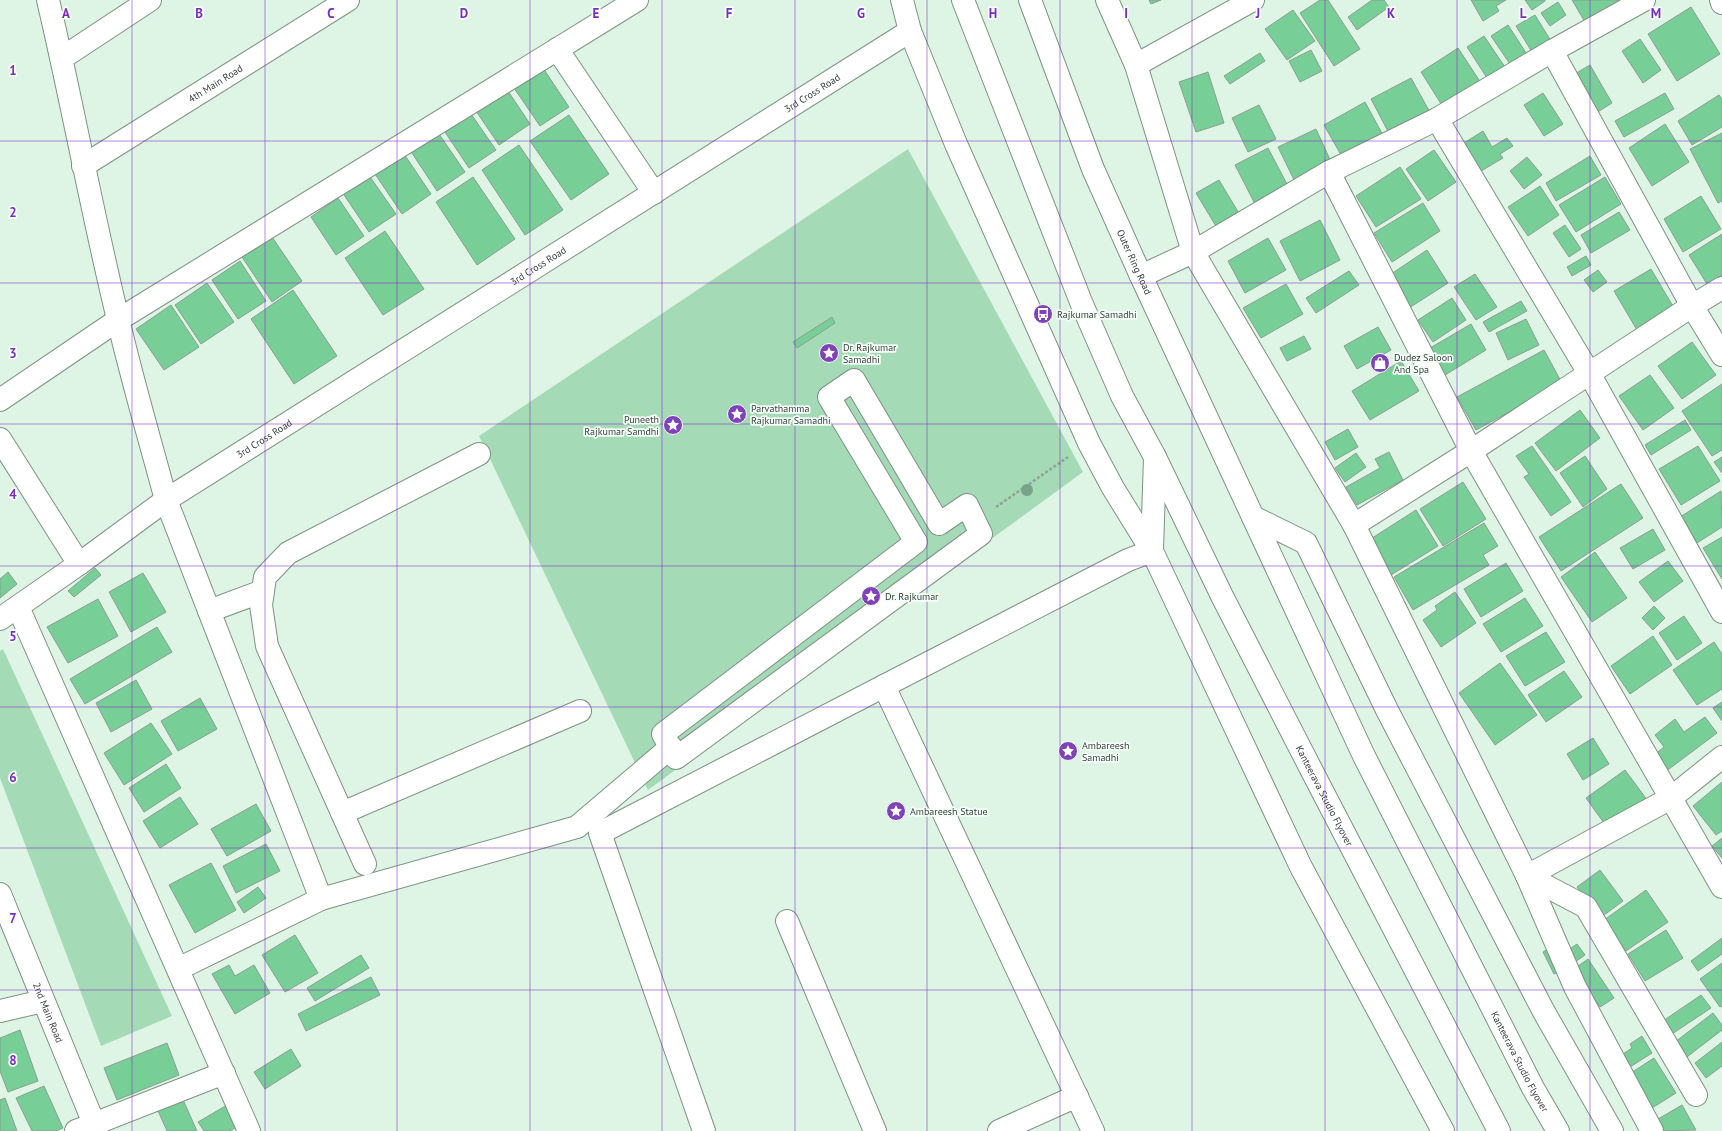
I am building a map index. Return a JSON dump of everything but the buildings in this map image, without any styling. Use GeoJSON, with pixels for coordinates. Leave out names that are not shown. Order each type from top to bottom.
{"type":"FeatureCollection","features":[{"type":"Feature","properties":{"kind":"main road"},"geometry":{"type":"LineString","coordinates":[[48,0],[62,58],[83,166],[118,320],[166,500],[321,899]]}},
{"type":"Feature","properties":{"kind":"main road"},"geometry":{"type":"LineString","coordinates":[[62,58],[150,0]]}},
{"type":"Feature","properties":{"kind":"main road","name":"4th Main Road"},"geometry":{"type":"LineString","coordinates":[[83,166],[348,0]]}},
{"type":"Feature","properties":{"kind":"main road"},"geometry":{"type":"LineString","coordinates":[[0,400],[118,320],[637,0]]}},
{"type":"Feature","properties":{"kind":"main road"},"geometry":{"type":"LineString","coordinates":[[902,0],[910,31],[956,144],[1089,443],[1113,488],[1152,550],[1301,867],[1443,1131]]}},
{"type":"Feature","properties":{"kind":"main road"},"geometry":{"type":"LineString","coordinates":[[963,0],[1080,302],[1122,396],[1155,457],[1152,550]]}},
{"type":"Feature","properties":{"kind":"main road","name":"Outer Ring Road"},"geometry":{"type":"LineString","coordinates":[[1030,0],[1093,169],[1253,517]]}},
{"type":"Feature","properties":{"kind":"main road"},"geometry":{"type":"LineString","coordinates":[[1107,0],[1136,65],[1193,252],[1354,525],[1527,876],[1575,987],[1652,1131]]}},
{"type":"Feature","properties":{"kind":"main road"},"geometry":{"type":"LineString","coordinates":[[1136,65],[1254,0]]}},
{"type":"Feature","properties":{"kind":"main road"},"geometry":{"type":"LineString","coordinates":[[1141,276],[1193,252],[1329,172],[1437,119],[1552,51],[1644,0]]}},
{"type":"Feature","properties":{"kind":"main road","name":"3rd Cross Road"},"geometry":{"type":"LineString","coordinates":[[9,613],[166,500],[910,31]]}},
{"type":"Feature","properties":{"kind":"main road"},"geometry":{"type":"LineString","coordinates":[[557,49],[654,193]]}},
{"type":"Feature","properties":{"kind":"main road"},"geometry":{"type":"LineString","coordinates":[[1552,51],[1692,306],[1722,355]]}},
{"type":"Feature","properties":{"kind":"main road"},"geometry":{"type":"LineString","coordinates":[[1437,119],[1589,373],[1722,612]]}},
{"type":"Feature","properties":{"kind":"main road"},"geometry":{"type":"LineString","coordinates":[[1329,172],[1471,451],[1722,887]]}},
{"type":"Feature","properties":{"kind":"main road"},"geometry":{"type":"LineString","coordinates":[[1354,525],[1722,288]]}},
{"type":"Feature","properties":{"kind":"main road"},"geometry":{"type":"LineString","coordinates":[[854,380],[939,524],[967,505],[981,534],[676,758],[671,747],[663,734],[916,542],[829,396],[854,380]]}},
{"type":"Feature","properties":{"kind":"main road"},"geometry":{"type":"LineString","coordinates":[[0,439],[79,564]]}},
{"type":"Feature","properties":{"kind":"main road"},"geometry":{"type":"LineString","coordinates":[[365,864],[267,646],[261,605],[265,577],[288,553],[479,454]]}},
{"type":"Feature","properties":{"kind":"main road","name":"Kanteerava Studio Flyover"},"geometry":{"type":"LineString","coordinates":[[1155,457],[1222,596],[1499,1131]]}},
{"type":"Feature","properties":{"kind":"main road"},"geometry":{"type":"LineString","coordinates":[[1253,517],[1306,543],[1387,710],[1544,1012],[1612,1131]]}},
{"type":"Feature","properties":{"kind":"main road","name":"Kanteerava Studio Flyover"},"geometry":{"type":"LineString","coordinates":[[1253,517],[1364,756],[1533,1088],[1558,1131]]}},
{"type":"Feature","properties":{"kind":"main road"},"geometry":{"type":"LineString","coordinates":[[704,1131],[600,833],[1128,560],[1152,550]]}},
{"type":"Feature","properties":{"kind":"main road"},"geometry":{"type":"LineString","coordinates":[[210,612],[263,591]]}},
{"type":"Feature","properties":{"kind":"main road"},"geometry":{"type":"LineString","coordinates":[[9,613],[178,969],[249,1131]]}},
{"type":"Feature","properties":{"kind":"main road"},"geometry":{"type":"LineString","coordinates":[[884,686],[1093,1131]]}},
{"type":"Feature","properties":{"kind":"main road"},"geometry":{"type":"LineString","coordinates":[[342,813],[580,711]]}},
{"type":"Feature","properties":{"kind":"main road"},"geometry":{"type":"LineString","coordinates":[[178,969],[321,899],[577,827],[671,747]]}},
{"type":"Feature","properties":{"kind":"main road"},"geometry":{"type":"LineString","coordinates":[[1527,876],[1671,798],[1722,757]]}},
{"type":"Feature","properties":{"kind":"main road"},"geometry":{"type":"LineString","coordinates":[[1527,876],[1586,907],[1696,1095]]}},
{"type":"Feature","properties":{"kind":"main road","name":"2nd Main Road"},"geometry":{"type":"LineString","coordinates":[[0,894],[43,1001],[89,1129]]}},
{"type":"Feature","properties":{"kind":"main road"},"geometry":{"type":"LineString","coordinates":[[787,921],[875,1131]]}},
{"type":"Feature","properties":{"kind":"main road"},"geometry":{"type":"LineString","coordinates":[[0,1011],[43,1001]]}},
{"type":"Feature","properties":{"kind":"main road"},"geometry":{"type":"LineString","coordinates":[[89,1129],[224,1073]]}},
{"type":"Feature","properties":{"kind":"main road"},"geometry":{"type":"LineString","coordinates":[[999,1131],[1077,1096]]}},
{"type":"Feature","properties":{"kind":"path"},"geometry":{"type":"LineString","coordinates":[[1030,484],[1065,459]]}},
{"type":"Feature","properties":{"kind":"green space"},"geometry":{"type":"Polygon","coordinates":[[[908,149],[1083,472],[648,790],[479,436],[908,149]]]}},
{"type":"Feature","properties":{"kind":"green space"},"geometry":{"type":"Polygon","coordinates":[[[3,649],[172,1016],[101,1046],[0,778],[0,651],[3,649]]]}},
{"type":"Feature","properties":{"kind":"place","name":"Rajkumar Samadhi"},"geometry":{"type":"Point","coordinates":[1043,314]}},
{"type":"Feature","properties":{"kind":"place","name":"Dr. Rajkumar Samadhi"},"geometry":{"type":"Point","coordinates":[829,353]}},
{"type":"Feature","properties":{"kind":"place","name":"Dudez Saloon And Spa"},"geometry":{"type":"Point","coordinates":[1380,363]}},
{"type":"Feature","properties":{"kind":"place","name":"Parvathamma Rajkumar Samadhi"},"geometry":{"type":"Point","coordinates":[737,414]}},
{"type":"Feature","properties":{"kind":"place","name":"Puneeth Rajkumar Samdhi"},"geometry":{"type":"Point","coordinates":[673,425]}},
{"type":"Feature","properties":{"kind":"place","name":"Dr. Rajkumar"},"geometry":{"type":"Point","coordinates":[871,596]}},
{"type":"Feature","properties":{"kind":"place","name":"Ambareesh Samadhi"},"geometry":{"type":"Point","coordinates":[1068,751]}},
{"type":"Feature","properties":{"kind":"place","name":"Ambareesh Statue"},"geometry":{"type":"Point","coordinates":[896,811]}}]}
